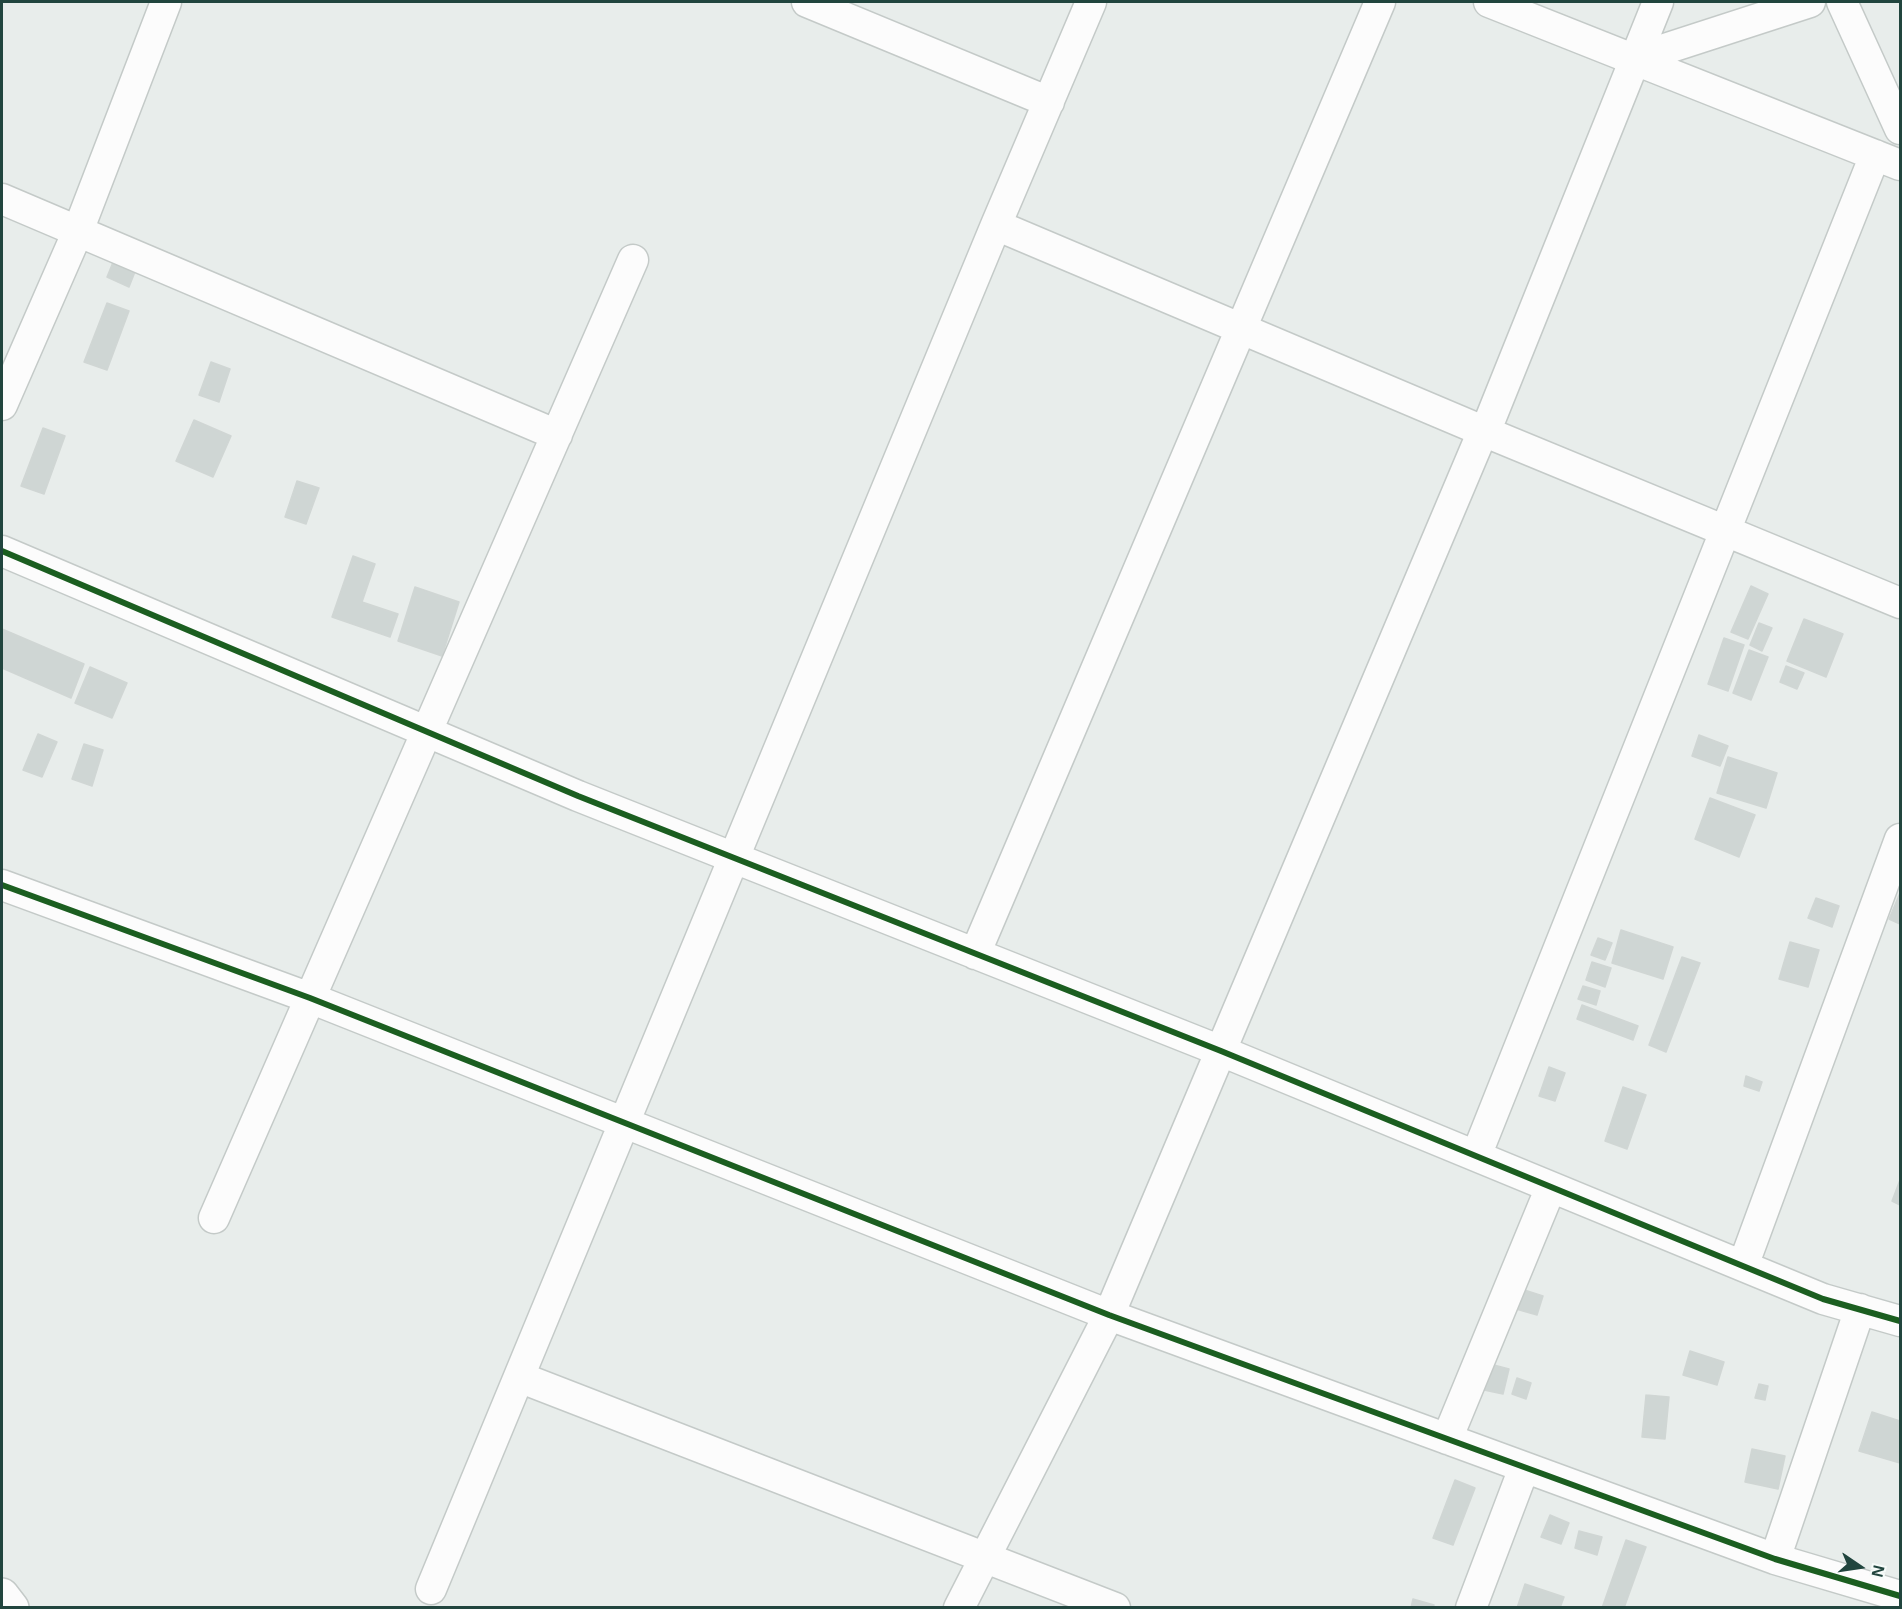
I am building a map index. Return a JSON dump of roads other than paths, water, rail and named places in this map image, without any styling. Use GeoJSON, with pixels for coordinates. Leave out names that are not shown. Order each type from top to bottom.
{"type":"FeatureCollection","features":[{"type":"Feature","properties":{"kind":"street"},"geometry":{"type":"LineString","coordinates":[[2,405],[78,231],[166,2]]}},
{"type":"Feature","properties":{"kind":"street"},"geometry":{"type":"LineString","coordinates":[[807,2],[1048,102]]}},
{"type":"Feature","properties":{"kind":"street"},"geometry":{"type":"LineString","coordinates":[[431,1589],[996,225],[1091,2]]}},
{"type":"Feature","properties":{"kind":"street"},"geometry":{"type":"LineString","coordinates":[[975,954],[1380,2]]}},
{"type":"Feature","properties":{"kind":"street"},"geometry":{"type":"LineString","coordinates":[[1476,1156],[1725,530],[1888,160],[1489,2]]}},
{"type":"Feature","properties":{"kind":"street"},"geometry":{"type":"LineString","coordinates":[[959,1608],[1109,1316],[1483,431],[1490,420],[1658,2]]}},
{"type":"Feature","properties":{"kind":"street"},"geometry":{"type":"LineString","coordinates":[[1634,59],[1810,2]]}},
{"type":"Feature","properties":{"kind":"street"},"geometry":{"type":"LineString","coordinates":[[1842,2],[1900,129]]}},
{"type":"Feature","properties":{"kind":"street"},"geometry":{"type":"LineString","coordinates":[[2,199],[557,435]]}},
{"type":"Feature","properties":{"kind":"street"},"geometry":{"type":"LineString","coordinates":[[996,225],[1483,431],[1900,603]]}},
{"type":"Feature","properties":{"kind":"street"},"geometry":{"type":"LineString","coordinates":[[214,1218],[633,260]]}},
{"type":"Feature","properties":{"kind":"street"},"geometry":{"type":"LineString","coordinates":[[2,551],[578,796],[1221,1051],[1823,1299],[1900,1320]]}},
{"type":"Feature","properties":{"kind":"street"},"geometry":{"type":"LineString","coordinates":[[1743,1266],[1900,839]]}},
{"type":"Feature","properties":{"kind":"street"},"geometry":{"type":"LineString","coordinates":[[2,885],[310,998],[1109,1316],[1775,1559],[1900,1596]]}},
{"type":"Feature","properties":{"kind":"street"},"geometry":{"type":"LineString","coordinates":[[1447,1439],[1551,1187]]}},
{"type":"Feature","properties":{"kind":"street"},"geometry":{"type":"LineString","coordinates":[[1775,1559],[1860,1309]]}},
{"type":"Feature","properties":{"kind":"street"},"geometry":{"type":"LineString","coordinates":[[519,1377],[1115,1608]]}},
{"type":"Feature","properties":{"kind":"street"},"geometry":{"type":"LineString","coordinates":[[1471,1608],[1524,1468]]}},
{"type":"Feature","properties":{"kind":"street"},"geometry":{"type":"LineString","coordinates":[[2,1595],[12,1608]]}}]}
